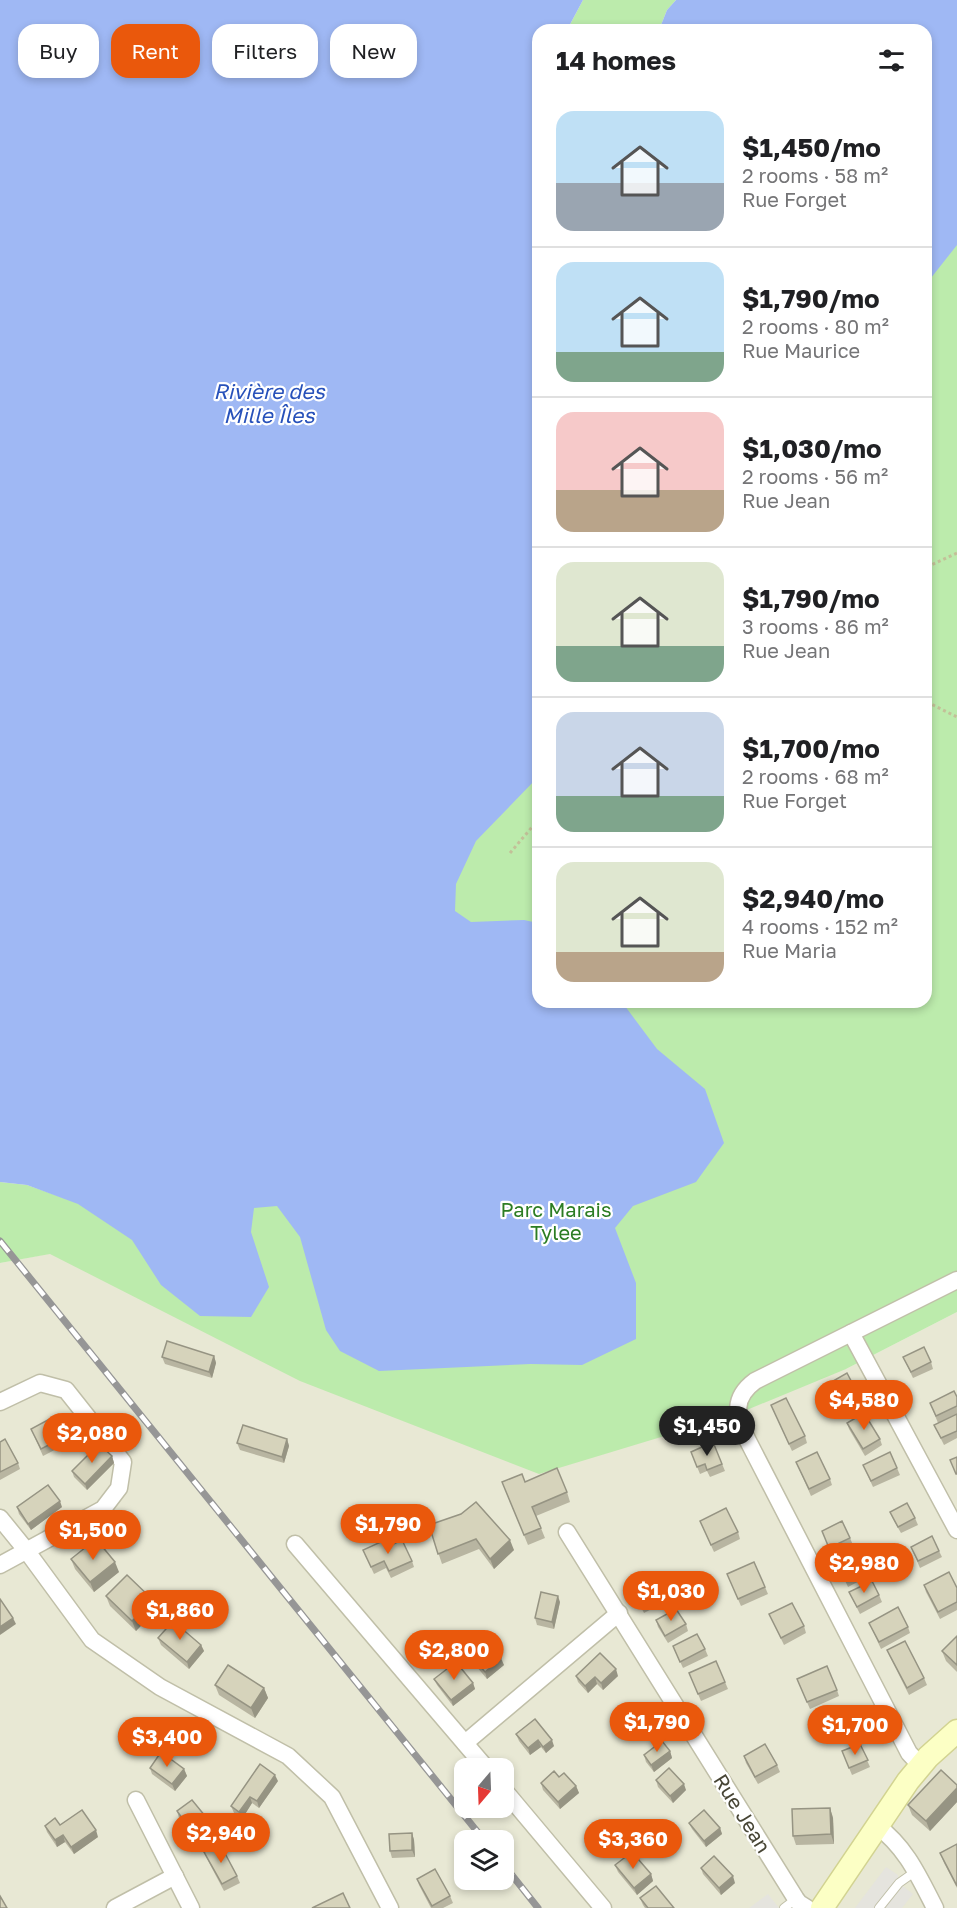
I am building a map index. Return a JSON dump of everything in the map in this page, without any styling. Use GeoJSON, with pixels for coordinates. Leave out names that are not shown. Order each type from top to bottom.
{"type":"FeatureCollection","features":[{"type":"Feature","properties":{"kind":"main road"},"geometry":{"type":"LineString","coordinates":[[822,1908],[899,1793],[921,1766],[957,1731]]}},
{"type":"Feature","properties":{"kind":"street"},"geometry":{"type":"LineString","coordinates":[[921,1766],[909,1753],[747,1439],[737,1409],[741,1397],[754,1381],[957,1280]]}},
{"type":"Feature","properties":{"kind":"street"},"geometry":{"type":"LineString","coordinates":[[851,1333],[957,1530]]}},
{"type":"Feature","properties":{"kind":"street"},"geometry":{"type":"LineString","coordinates":[[0,1402],[40,1383],[66,1390],[123,1462],[119,1488],[103,1509],[0,1565]]}},
{"type":"Feature","properties":{"kind":"street"},"geometry":{"type":"LineString","coordinates":[[0,1518],[92,1640],[160,1687],[288,1756],[332,1797],[390,1908]]}},
{"type":"Feature","properties":{"kind":"street","name":"Rue Jean"},"geometry":{"type":"LineString","coordinates":[[567,1532],[796,1905]]}},
{"type":"Feature","properties":{"kind":"street"},"geometry":{"type":"LineString","coordinates":[[295,1544],[478,1758]]}},
{"type":"Feature","properties":{"kind":"street"},"geometry":{"type":"LineString","coordinates":[[465,1743],[618,1613]]}},
{"type":"Feature","properties":{"kind":"street"},"geometry":{"type":"LineString","coordinates":[[136,1800],[191,1908]]}},
{"type":"Feature","properties":{"kind":"street"},"geometry":{"type":"LineString","coordinates":[[514,1802],[603,1908]]}},
{"type":"Feature","properties":{"kind":"street"},"geometry":{"type":"LineString","coordinates":[[877,1826],[899,1846],[916,1871],[935,1908]]}},
{"type":"Feature","properties":{"kind":"street"},"geometry":{"type":"LineString","coordinates":[[115,1908],[175,1876]]}},
{"type":"Feature","properties":{"kind":"lane"},"geometry":{"type":"LineString","coordinates":[[879,1908],[898,1883],[916,1871]]}},
{"type":"Feature","properties":{"kind":"path"},"geometry":{"type":"LineString","coordinates":[[932,565],[957,553]]}},
{"type":"Feature","properties":{"kind":"path"},"geometry":{"type":"LineString","coordinates":[[932,704],[957,717]]}},
{"type":"Feature","properties":{"kind":"path"},"geometry":{"type":"LineString","coordinates":[[510,853],[532,827]]}},
{"type":"Feature","properties":{"kind":"shaded area"},"geometry":{"type":"Polygon","coordinates":[[[53,1253],[846,1369],[957,1312],[957,1908],[0,1908],[0,1263],[53,1253]]]}},
{"type":"Feature","properties":{"kind":"shaded area"},"geometry":{"type":"Polygon","coordinates":[[[886,1867],[898,1875],[899,1883],[913,1894],[902,1908],[855,1908],[886,1867]]]}},
{"type":"Feature","properties":{"kind":"shaded area"},"geometry":{"type":"Polygon","coordinates":[[[768,1894],[779,1908],[749,1908],[768,1894]]]}},
{"type":"Feature","properties":{"kind":"green space"},"geometry":{"type":"Polygon","coordinates":[[[583,0],[676,0],[667,10],[661,24],[570,24],[583,0]]]}},
{"type":"Feature","properties":{"kind":"green space","name":"Parc Marais Tylee"},"geometry":{"type":"Polygon","coordinates":[[[957,205],[957,1312],[846,1369],[737,1414],[539,1474],[300,1381],[50,1254],[0,1263],[0,1182],[27,1185],[75,1202],[418,914],[532,756],[532,1008],[932,1008],[932,235],[957,205]]]}},
{"type":"Feature","properties":{"kind":"water","name":"Rivière des Mille Îles"},"geometry":{"type":"Polygon","coordinates":[[[0,0],[583,0],[570,24],[532,24],[532,783],[476,841],[456,884],[455,911],[471,922],[532,922],[532,1008],[626,1008],[657,1049],[705,1089],[724,1143],[696,1182],[633,1206],[615,1228],[636,1283],[636,1339],[582,1365],[531,1364],[379,1371],[340,1351],[326,1330],[300,1237],[277,1206],[254,1208],[251,1232],[269,1287],[251,1317],[200,1316],[161,1285],[132,1240],[78,1204],[27,1185],[0,1182],[0,0]]]}},
{"type":"Feature","properties":{"kind":"water"},"geometry":{"type":"Polygon","coordinates":[[[676,0],[957,0],[957,245],[932,277],[932,24],[661,24],[667,10],[676,0]]]}},
{"type":"Feature","properties":{"kind":"building"},"geometry":{"type":"Polygon","coordinates":[[[167,1341],[214,1356],[209,1372],[162,1357],[167,1341]]]}},
{"type":"Feature","properties":{"kind":"building"},"geometry":{"type":"Polygon","coordinates":[[[924,1347],[931,1362],[911,1372],[903,1357],[924,1347]]]}},
{"type":"Feature","properties":{"kind":"building"},"geometry":{"type":"Polygon","coordinates":[[[847,1373],[858,1394],[837,1405],[826,1385],[847,1373]]]}},
{"type":"Feature","properties":{"kind":"building"},"geometry":{"type":"Polygon","coordinates":[[[954,1391],[957,1406],[936,1416],[930,1403],[954,1391]]]}},
{"type":"Feature","properties":{"kind":"building"},"geometry":{"type":"Polygon","coordinates":[[[786,1398],[805,1436],[789,1444],[771,1405],[786,1398]]]}},
{"type":"Feature","properties":{"kind":"building"},"geometry":{"type":"Polygon","coordinates":[[[864,1413],[880,1439],[863,1449],[847,1423],[864,1413]]]}},
{"type":"Feature","properties":{"kind":"building"},"geometry":{"type":"Polygon","coordinates":[[[957,1414],[957,1431],[941,1438],[934,1425],[957,1414]]]}},
{"type":"Feature","properties":{"kind":"building"},"geometry":{"type":"Polygon","coordinates":[[[57,1415],[68,1435],[41,1449],[31,1429],[57,1415]]]}},
{"type":"Feature","properties":{"kind":"building"},"geometry":{"type":"Polygon","coordinates":[[[243,1425],[287,1439],[282,1457],[237,1443],[243,1425]]]}},
{"type":"Feature","properties":{"kind":"building"},"geometry":{"type":"Polygon","coordinates":[[[5,1439],[18,1463],[0,1472],[0,1442],[5,1439]]]}},
{"type":"Feature","properties":{"kind":"building"},"geometry":{"type":"Polygon","coordinates":[[[713,1442],[722,1464],[707,1470],[705,1464],[697,1467],[691,1452],[713,1442]]]}},
{"type":"Feature","properties":{"kind":"building"},"geometry":{"type":"Polygon","coordinates":[[[99,1444],[112,1456],[85,1484],[72,1471],[99,1444]]]}},
{"type":"Feature","properties":{"kind":"building"},"geometry":{"type":"Polygon","coordinates":[[[817,1452],[830,1479],[809,1489],[796,1462],[817,1452]]]}},
{"type":"Feature","properties":{"kind":"building"},"geometry":{"type":"Polygon","coordinates":[[[890,1452],[897,1468],[871,1481],[863,1465],[890,1452]]]}},
{"type":"Feature","properties":{"kind":"building"},"geometry":{"type":"Polygon","coordinates":[[[957,1457],[957,1474],[956,1474],[950,1460],[957,1457]]]}},
{"type":"Feature","properties":{"kind":"building"},"geometry":{"type":"Polygon","coordinates":[[[557,1468],[567,1492],[532,1507],[541,1528],[524,1535],[502,1482],[522,1474],[525,1482],[557,1468]]]}},
{"type":"Feature","properties":{"kind":"building"},"geometry":{"type":"Polygon","coordinates":[[[48,1485],[60,1501],[28,1524],[17,1507],[48,1485]]]}},
{"type":"Feature","properties":{"kind":"building"},"geometry":{"type":"Polygon","coordinates":[[[476,1502],[510,1540],[490,1559],[476,1539],[438,1554],[429,1525],[461,1514],[476,1502]]]}},
{"type":"Feature","properties":{"kind":"building"},"geometry":{"type":"Polygon","coordinates":[[[907,1503],[915,1518],[898,1527],[890,1512],[907,1503]]]}},
{"type":"Feature","properties":{"kind":"building"},"geometry":{"type":"Polygon","coordinates":[[[726,1508],[738,1532],[711,1545],[700,1521],[726,1508]]]}},
{"type":"Feature","properties":{"kind":"building"},"geometry":{"type":"Polygon","coordinates":[[[842,1521],[850,1538],[829,1548],[822,1531],[842,1521]]]}},
{"type":"Feature","properties":{"kind":"building"},"geometry":{"type":"Polygon","coordinates":[[[932,1536],[939,1551],[918,1561],[911,1547],[932,1536]]]}},
{"type":"Feature","properties":{"kind":"building"},"geometry":{"type":"Polygon","coordinates":[[[96,1539],[115,1562],[90,1582],[71,1559],[96,1539]]]}},
{"type":"Feature","properties":{"kind":"building"},"geometry":{"type":"Polygon","coordinates":[[[385,1540],[387,1547],[402,1540],[412,1561],[389,1571],[384,1561],[371,1567],[363,1550],[385,1540]]]}},
{"type":"Feature","properties":{"kind":"building"},"geometry":{"type":"Polygon","coordinates":[[[859,1548],[869,1569],[846,1580],[835,1559],[859,1548]]]}},
{"type":"Feature","properties":{"kind":"building"},"geometry":{"type":"Polygon","coordinates":[[[754,1562],[765,1587],[738,1599],[727,1574],[754,1562]]]}},
{"type":"Feature","properties":{"kind":"building"},"geometry":{"type":"Polygon","coordinates":[[[949,1572],[957,1588],[957,1602],[938,1612],[924,1585],[949,1572]]]}},
{"type":"Feature","properties":{"kind":"building"},"geometry":{"type":"Polygon","coordinates":[[[127,1575],[153,1600],[132,1621],[106,1596],[127,1575]]]}},
{"type":"Feature","properties":{"kind":"building"},"geometry":{"type":"Polygon","coordinates":[[[650,1576],[661,1596],[642,1606],[631,1587],[650,1576]]]}},
{"type":"Feature","properties":{"kind":"building"},"geometry":{"type":"Polygon","coordinates":[[[872,1581],[879,1595],[857,1607],[849,1592],[872,1581]]]}},
{"type":"Feature","properties":{"kind":"building"},"geometry":{"type":"Polygon","coordinates":[[[541,1592],[558,1596],[552,1622],[535,1618],[541,1592]]]}},
{"type":"Feature","properties":{"kind":"building"},"geometry":{"type":"Polygon","coordinates":[[[0,1599],[13,1618],[0,1627],[0,1599]]]}},
{"type":"Feature","properties":{"kind":"building"},"geometry":{"type":"Polygon","coordinates":[[[792,1603],[804,1626],[781,1638],[769,1614],[792,1603]]]}},
{"type":"Feature","properties":{"kind":"building"},"geometry":{"type":"Polygon","coordinates":[[[898,1607],[908,1627],[879,1642],[869,1623],[898,1607]]]}},
{"type":"Feature","properties":{"kind":"building"},"geometry":{"type":"Polygon","coordinates":[[[676,1609],[686,1624],[665,1636],[656,1620],[676,1609]]]}},
{"type":"Feature","properties":{"kind":"building"},"geometry":{"type":"Polygon","coordinates":[[[173,1621],[201,1645],[187,1662],[158,1638],[173,1621]]]}},
{"type":"Feature","properties":{"kind":"building"},"geometry":{"type":"Polygon","coordinates":[[[479,1633],[501,1658],[485,1672],[463,1646],[479,1633]]]}},
{"type":"Feature","properties":{"kind":"building"},"geometry":{"type":"Polygon","coordinates":[[[697,1634],[705,1649],[680,1662],[673,1646],[697,1634]]]}},
{"type":"Feature","properties":{"kind":"building"},"geometry":{"type":"Polygon","coordinates":[[[957,1636],[957,1665],[942,1651],[957,1636]]]}},
{"type":"Feature","properties":{"kind":"building"},"geometry":{"type":"Polygon","coordinates":[[[905,1641],[924,1678],[907,1688],[887,1650],[905,1641]]]}},
{"type":"Feature","properties":{"kind":"building"},"geometry":{"type":"Polygon","coordinates":[[[600,1653],[616,1669],[601,1683],[595,1677],[585,1686],[576,1676],[600,1653]]]}},
{"type":"Feature","properties":{"kind":"building"},"geometry":{"type":"Polygon","coordinates":[[[716,1661],[725,1682],[698,1694],[689,1673],[716,1661]]]}},
{"type":"Feature","properties":{"kind":"building"},"geometry":{"type":"Polygon","coordinates":[[[456,1662],[473,1683],[451,1700],[434,1679],[456,1662]]]}},
{"type":"Feature","properties":{"kind":"building"},"geometry":{"type":"Polygon","coordinates":[[[228,1665],[264,1688],[251,1708],[215,1685],[228,1665]]]}},
{"type":"Feature","properties":{"kind":"building"},"geometry":{"type":"Polygon","coordinates":[[[827,1666],[837,1690],[807,1702],[797,1679],[827,1666]]]}},
{"type":"Feature","properties":{"kind":"building"},"geometry":{"type":"Polygon","coordinates":[[[636,1704],[652,1720],[638,1734],[622,1718],[636,1704]]]}},
{"type":"Feature","properties":{"kind":"building"},"geometry":{"type":"Polygon","coordinates":[[[535,1719],[552,1740],[543,1747],[538,1740],[528,1748],[516,1734],[535,1719]]]}},
{"type":"Feature","properties":{"kind":"building"},"geometry":{"type":"Polygon","coordinates":[[[662,1741],[670,1751],[651,1765],[644,1755],[662,1741]]]}},
{"type":"Feature","properties":{"kind":"building"},"geometry":{"type":"Polygon","coordinates":[[[765,1744],[777,1765],[755,1777],[744,1756],[765,1744]]]}},
{"type":"Feature","properties":{"kind":"building"},"geometry":{"type":"Polygon","coordinates":[[[860,1744],[868,1760],[849,1768],[842,1751],[860,1744]]]}},
{"type":"Feature","properties":{"kind":"building"},"geometry":{"type":"Polygon","coordinates":[[[161,1752],[184,1769],[172,1784],[150,1768],[161,1752]]]}},
{"type":"Feature","properties":{"kind":"building"},"geometry":{"type":"Polygon","coordinates":[[[260,1764],[275,1775],[257,1801],[250,1797],[239,1812],[231,1806],[260,1764]]]}},
{"type":"Feature","properties":{"kind":"building"},"geometry":{"type":"Polygon","coordinates":[[[669,1768],[684,1784],[670,1796],[656,1780],[669,1768]]]}},
{"type":"Feature","properties":{"kind":"building"},"geometry":{"type":"Polygon","coordinates":[[[941,1770],[957,1785],[957,1788],[926,1821],[908,1805],[941,1770]]]}},
{"type":"Feature","properties":{"kind":"building"},"geometry":{"type":"Polygon","coordinates":[[[554,1771],[559,1777],[564,1773],[576,1786],[558,1802],[541,1783],[554,1771]]]}},
{"type":"Feature","properties":{"kind":"building"},"geometry":{"type":"Polygon","coordinates":[[[192,1800],[206,1817],[190,1829],[177,1811],[192,1800]]]}},
{"type":"Feature","properties":{"kind":"building"},"geometry":{"type":"Polygon","coordinates":[[[830,1808],[831,1834],[793,1836],[792,1809],[830,1808]]]}},
{"type":"Feature","properties":{"kind":"building"},"geometry":{"type":"Polygon","coordinates":[[[82,1810],[96,1830],[71,1847],[63,1835],[55,1840],[45,1826],[55,1818],[60,1825],[82,1810]]]}},
{"type":"Feature","properties":{"kind":"building"},"geometry":{"type":"Polygon","coordinates":[[[704,1810],[720,1828],[704,1841],[689,1823],[704,1810]]]}},
{"type":"Feature","properties":{"kind":"building"},"geometry":{"type":"Polygon","coordinates":[[[607,1822],[619,1838],[603,1850],[591,1834],[607,1822]]]}},
{"type":"Feature","properties":{"kind":"building"},"geometry":{"type":"Polygon","coordinates":[[[412,1833],[412,1850],[390,1851],[389,1834],[412,1833]]]}},
{"type":"Feature","properties":{"kind":"building"},"geometry":{"type":"Polygon","coordinates":[[[220,1844],[237,1876],[222,1884],[204,1852],[220,1844]]]}},
{"type":"Feature","properties":{"kind":"building"},"geometry":{"type":"Polygon","coordinates":[[[957,1844],[957,1886],[940,1853],[957,1844]]]}},
{"type":"Feature","properties":{"kind":"building"},"geometry":{"type":"Polygon","coordinates":[[[632,1852],[651,1874],[634,1888],[615,1865],[632,1852]]]}},
{"type":"Feature","properties":{"kind":"building"},"geometry":{"type":"Polygon","coordinates":[[[714,1856],[733,1876],[719,1888],[701,1868],[714,1856]]]}},
{"type":"Feature","properties":{"kind":"building"},"geometry":{"type":"Polygon","coordinates":[[[435,1869],[450,1896],[432,1906],[417,1879],[435,1869]]]}},
{"type":"Feature","properties":{"kind":"building"},"geometry":{"type":"Polygon","coordinates":[[[656,1886],[674,1908],[648,1908],[640,1898],[656,1886]]]}},
{"type":"Feature","properties":{"kind":"building"},"geometry":{"type":"Polygon","coordinates":[[[343,1893],[350,1908],[312,1908],[343,1893]]]}},
{"type":"Feature","properties":{"kind":"building"},"geometry":{"type":"Polygon","coordinates":[[[0,1896],[7,1908],[0,1908],[0,1896]]]}},
{"type":"Feature","properties":{"kind":"railway"},"geometry":{"type":"LineString","coordinates":[[0,1241],[476,1830]]}},
{"type":"Feature","properties":{"kind":"railway"},"geometry":{"type":"LineString","coordinates":[[514,1878],[538,1908]]}}]}
